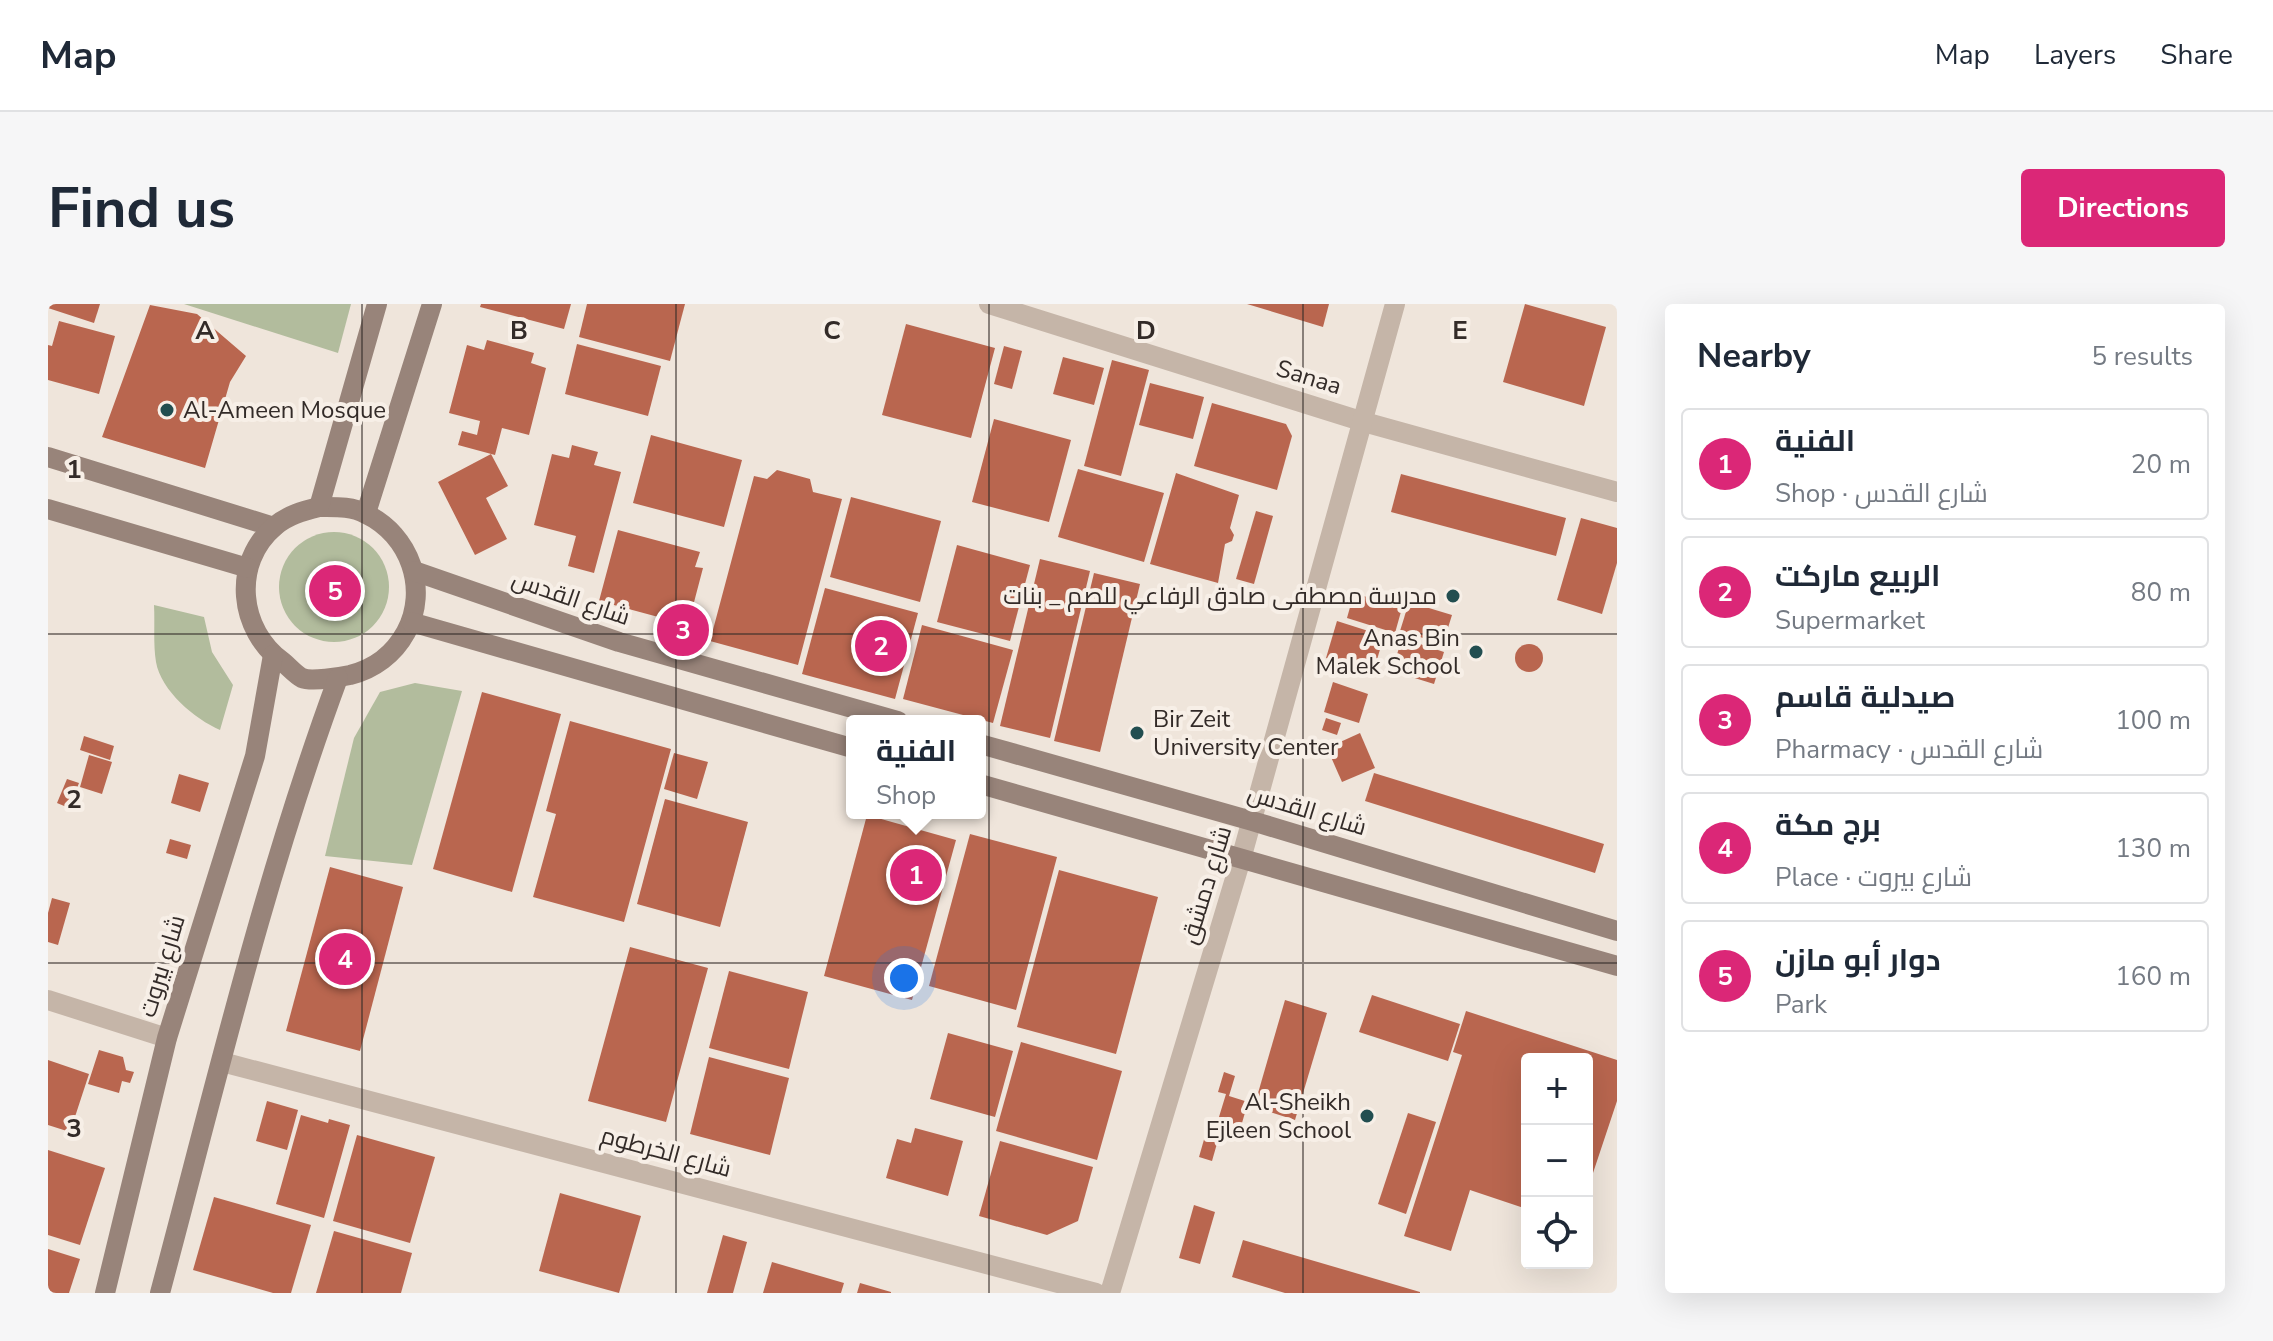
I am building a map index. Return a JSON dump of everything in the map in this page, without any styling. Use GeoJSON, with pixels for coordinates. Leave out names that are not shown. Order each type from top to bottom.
{"type":"FeatureCollection","features":[{"type":"Feature","properties":{"kind":"main road"},"geometry":{"type":"LineString","coordinates":[[319,507],[377,304]]}},
{"type":"Feature","properties":{"kind":"main road"},"geometry":{"type":"LineString","coordinates":[[366,513],[432,304]]}},
{"type":"Feature","properties":{"kind":"main road"},"geometry":{"type":"LineString","coordinates":[[48,457],[274,527]]}},
{"type":"Feature","properties":{"kind":"main road"},"geometry":{"type":"LineString","coordinates":[[319,507],[343,507],[366,513],[388,528],[404,547],[414,571],[416,597],[411,622],[400,643],[383,660],[362,672],[338,678],[303,678],[273,655],[257,636],[248,615],[245,591],[248,568],[258,546],[274,527],[295,514],[319,507]]}},
{"type":"Feature","properties":{"kind":"main road"},"geometry":{"type":"LineString","coordinates":[[48,509],[248,568]]}},
{"type":"Feature","properties":{"kind":"main road","name":"شارع القدس"},"geometry":{"type":"LineString","coordinates":[[414,571],[619,642],[877,715]]}},
{"type":"Feature","properties":{"kind":"main road"},"geometry":{"type":"LineString","coordinates":[[411,622],[846,746]]}},
{"type":"Feature","properties":{"kind":"main road","name":"شارع بيروت"},"geometry":{"type":"LineString","coordinates":[[105,1293],[167,1038],[255,756],[273,655]]}},
{"type":"Feature","properties":{"kind":"main road"},"geometry":{"type":"LineString","coordinates":[[160,1293],[254,941],[318,732],[338,678]]}},
{"type":"Feature","properties":{"kind":"main road","name":"شارع القدس"},"geometry":{"type":"LineString","coordinates":[[986,746],[1252,821],[1617,931]]}},
{"type":"Feature","properties":{"kind":"main road"},"geometry":{"type":"LineString","coordinates":[[986,786],[1617,966]]}},
{"type":"Feature","properties":{"kind":"street","name":"Sanaa"},"geometry":{"type":"LineString","coordinates":[[989,304],[1364,422],[1617,492]]}},
{"type":"Feature","properties":{"kind":"street","name":"شارع دمشق"},"geometry":{"type":"LineString","coordinates":[[1110,1293],[1252,821],[1395,304]]}},
{"type":"Feature","properties":{"kind":"street"},"geometry":{"type":"LineString","coordinates":[[48,1000],[167,1038]]}},
{"type":"Feature","properties":{"kind":"street","name":"شارع الخرطوم"},"geometry":{"type":"LineString","coordinates":[[222,1062],[1096,1293]]}},
{"type":"Feature","properties":{"kind":"green space"},"geometry":{"type":"Polygon","coordinates":[[[184,304],[351,304],[338,353],[184,304]]]}},
{"type":"Feature","properties":{"kind":"green space"},"geometry":{"type":"Polygon","coordinates":[[[334,532],[355,536],[373,548],[385,566],[389,587],[385,608],[373,626],[355,638],[334,642],[313,638],[295,626],[283,608],[279,587],[283,566],[295,548],[313,536],[334,532]]]}},
{"type":"Feature","properties":{"kind":"green space"},"geometry":{"type":"Polygon","coordinates":[[[154,605],[204,617],[212,652],[233,685],[220,730],[180,703],[159,673],[154,641],[154,605]]]}},
{"type":"Feature","properties":{"kind":"green space"},"geometry":{"type":"Polygon","coordinates":[[[415,683],[462,691],[412,865],[325,856],[354,738],[380,692],[415,683]]]}},
{"type":"Feature","properties":{"kind":"building"},"geometry":{"type":"Polygon","coordinates":[[[48,304],[100,304],[94,323],[48,308],[48,304]]]}},
{"type":"Feature","properties":{"kind":"building"},"geometry":{"type":"Polygon","coordinates":[[[481,304],[571,304],[564,329],[480,307],[481,304]]]}},
{"type":"Feature","properties":{"kind":"building"},"geometry":{"type":"Polygon","coordinates":[[[587,304],[685,304],[670,361],[579,337],[587,304]]]}},
{"type":"Feature","properties":{"kind":"building"},"geometry":{"type":"Polygon","coordinates":[[[1247,304],[1329,304],[1323,327],[1247,304]]]}},
{"type":"Feature","properties":{"kind":"building"},"geometry":{"type":"Polygon","coordinates":[[[1525,304],[1606,327],[1584,406],[1503,382],[1525,304]]]}},
{"type":"Feature","properties":{"kind":"building","name":"Al-Ameen Mosque"},"geometry":{"type":"Polygon","coordinates":[[[150,305],[197,314],[246,356],[230,382],[205,468],[102,437],[150,305]]]}},
{"type":"Feature","properties":{"kind":"building"},"geometry":{"type":"Polygon","coordinates":[[[59,321],[115,336],[99,394],[48,380],[48,345],[52,346],[59,321]]]}},
{"type":"Feature","properties":{"kind":"building"},"geometry":{"type":"Polygon","coordinates":[[[906,324],[995,348],[971,438],[882,415],[906,324]]]}},
{"type":"Feature","properties":{"kind":"building"},"geometry":{"type":"Polygon","coordinates":[[[487,340],[534,353],[531,363],[546,368],[529,435],[502,428],[495,455],[458,445],[462,431],[477,435],[480,421],[449,413],[467,345],[484,350],[487,340]]]}},
{"type":"Feature","properties":{"kind":"building"},"geometry":{"type":"Polygon","coordinates":[[[577,344],[661,366],[648,416],[565,394],[577,344]]]}},
{"type":"Feature","properties":{"kind":"building"},"geometry":{"type":"Polygon","coordinates":[[[1004,346],[1022,351],[1012,389],[994,384],[1004,346]]]}},
{"type":"Feature","properties":{"kind":"building"},"geometry":{"type":"Polygon","coordinates":[[[1063,357],[1104,368],[1094,405],[1053,394],[1063,357]]]}},
{"type":"Feature","properties":{"kind":"building"},"geometry":{"type":"Polygon","coordinates":[[[1112,360],[1149,370],[1121,476],[1084,466],[1112,360]]]}},
{"type":"Feature","properties":{"kind":"building"},"geometry":{"type":"Polygon","coordinates":[[[1150,383],[1204,397],[1193,439],[1139,425],[1150,383]]]}},
{"type":"Feature","properties":{"kind":"building"},"geometry":{"type":"Polygon","coordinates":[[[1212,403],[1286,424],[1292,436],[1277,490],[1194,466],[1212,403]]]}},
{"type":"Feature","properties":{"kind":"building"},"geometry":{"type":"Polygon","coordinates":[[[994,419],[1071,440],[1049,522],[972,502],[994,419]]]}},
{"type":"Feature","properties":{"kind":"building"},"geometry":{"type":"Polygon","coordinates":[[[651,435],[742,460],[724,527],[633,503],[651,435]]]}},
{"type":"Feature","properties":{"kind":"building"},"geometry":{"type":"Polygon","coordinates":[[[572,445],[598,452],[594,465],[621,472],[594,573],[568,566],[576,536],[534,525],[552,454],[569,458],[572,445]]]}},
{"type":"Feature","properties":{"kind":"building"},"geometry":{"type":"Polygon","coordinates":[[[491,454],[508,486],[486,498],[507,539],[475,555],[438,482],[491,454]]]}},
{"type":"Feature","properties":{"kind":"building"},"geometry":{"type":"Polygon","coordinates":[[[1078,469],[1164,493],[1144,562],[1058,537],[1078,469]]]}},
{"type":"Feature","properties":{"kind":"building"},"geometry":{"type":"Polygon","coordinates":[[[777,470],[810,479],[813,492],[842,499],[798,665],[710,641],[754,476],[767,479],[777,470]]]}},
{"type":"Feature","properties":{"kind":"building"},"geometry":{"type":"Polygon","coordinates":[[[1176,473],[1239,495],[1230,528],[1234,535],[1232,541],[1225,544],[1218,583],[1150,564],[1176,473]]]}},
{"type":"Feature","properties":{"kind":"building"},"geometry":{"type":"Polygon","coordinates":[[[1401,474],[1566,518],[1556,556],[1391,512],[1401,474]]]}},
{"type":"Feature","properties":{"kind":"building"},"geometry":{"type":"Polygon","coordinates":[[[851,497],[941,521],[920,602],[830,577],[851,497]]]}},
{"type":"Feature","properties":{"kind":"building"},"geometry":{"type":"Polygon","coordinates":[[[1256,511],[1273,516],[1254,584],[1236,579],[1256,511]]]}},
{"type":"Feature","properties":{"kind":"building"},"geometry":{"type":"Polygon","coordinates":[[[1581,518],[1617,528],[1617,563],[1602,614],[1557,600],[1581,518]]]}},
{"type":"Feature","properties":{"kind":"building"},"geometry":{"type":"Polygon","coordinates":[[[618,530],[700,552],[695,567],[703,568],[688,625],[599,601],[618,530]]]}},
{"type":"Feature","properties":{"kind":"building"},"geometry":{"type":"Polygon","coordinates":[[[957,545],[1030,565],[1010,641],[937,622],[957,545]]]}},
{"type":"Feature","properties":{"kind":"building"},"geometry":{"type":"Polygon","coordinates":[[[1040,559],[1090,571],[1050,738],[1000,726],[1040,559]]]}},
{"type":"Feature","properties":{"kind":"building"},"geometry":{"type":"Polygon","coordinates":[[[1094,573],[1140,584],[1100,752],[1054,741],[1094,573]]]}},
{"type":"Feature","properties":{"kind":"building"},"geometry":{"type":"Polygon","coordinates":[[[825,588],[918,613],[895,699],[802,674],[825,588]]]}},
{"type":"Feature","properties":{"kind":"building"},"geometry":{"type":"Polygon","coordinates":[[[1354,593],[1402,608],[1395,633],[1347,618],[1354,593]]]}},
{"type":"Feature","properties":{"kind":"building"},"geometry":{"type":"Polygon","coordinates":[[[1409,602],[1452,615],[1443,644],[1400,631],[1409,602]]]}},
{"type":"Feature","properties":{"kind":"building"},"geometry":{"type":"Polygon","coordinates":[[[1337,621],[1384,636],[1373,673],[1326,658],[1337,621]]]}},
{"type":"Feature","properties":{"kind":"building"},"geometry":{"type":"Polygon","coordinates":[[[922,625],[1013,650],[993,723],[986,721],[986,715],[963,715],[903,699],[922,625]]]}},
{"type":"Feature","properties":{"kind":"building"},"geometry":{"type":"Polygon","coordinates":[[[1402,638],[1444,652],[1434,684],[1392,671],[1402,638]]]}},
{"type":"Feature","properties":{"kind":"building"},"geometry":{"type":"Polygon","coordinates":[[[1529,644],[1539,648],[1543,658],[1539,668],[1529,672],[1519,668],[1515,658],[1519,648],[1529,644]]]}},
{"type":"Feature","properties":{"kind":"building"},"geometry":{"type":"Polygon","coordinates":[[[1333,682],[1368,694],[1359,723],[1324,712],[1333,682]]]}},
{"type":"Feature","properties":{"kind":"building"},"geometry":{"type":"Polygon","coordinates":[[[482,692],[561,714],[512,892],[433,869],[482,692]]]}},
{"type":"Feature","properties":{"kind":"building"},"geometry":{"type":"Polygon","coordinates":[[[1326,718],[1341,723],[1337,735],[1322,730],[1326,718]]]}},
{"type":"Feature","properties":{"kind":"building"},"geometry":{"type":"Polygon","coordinates":[[[570,721],[671,749],[624,922],[533,897],[556,814],[546,811],[570,721]]]}},
{"type":"Feature","properties":{"kind":"building"},"geometry":{"type":"Polygon","coordinates":[[[1360,733],[1375,768],[1342,782],[1327,748],[1360,733]]]}},
{"type":"Feature","properties":{"kind":"building"},"geometry":{"type":"Polygon","coordinates":[[[84,736],[114,746],[110,760],[80,750],[84,736]]]}},
{"type":"Feature","properties":{"kind":"building"},"geometry":{"type":"Polygon","coordinates":[[[674,753],[708,762],[697,799],[664,789],[674,753]]]}},
{"type":"Feature","properties":{"kind":"building"},"geometry":{"type":"Polygon","coordinates":[[[89,755],[112,762],[102,794],[80,787],[89,755]]]}},
{"type":"Feature","properties":{"kind":"building"},"geometry":{"type":"Polygon","coordinates":[[[1374,773],[1604,844],[1595,873],[1365,801],[1374,773]]]}},
{"type":"Feature","properties":{"kind":"building"},"geometry":{"type":"Polygon","coordinates":[[[179,774],[209,783],[200,812],[171,803],[179,774]]]}},
{"type":"Feature","properties":{"kind":"building"},"geometry":{"type":"Polygon","coordinates":[[[67,779],[79,783],[69,808],[57,803],[67,779]]]}},
{"type":"Feature","properties":{"kind":"building"},"geometry":{"type":"Polygon","coordinates":[[[665,799],[748,822],[720,927],[637,904],[665,799]]]}},
{"type":"Feature","properties":{"kind":"building"},"geometry":{"type":"Polygon","coordinates":[[[866,819],[881,819],[956,840],[912,1000],[824,976],[866,819]]]}},
{"type":"Feature","properties":{"kind":"building"},"geometry":{"type":"Polygon","coordinates":[[[970,834],[1057,857],[1016,1010],[929,986],[970,834]]]}},
{"type":"Feature","properties":{"kind":"building"},"geometry":{"type":"Polygon","coordinates":[[[170,839],[191,845],[187,859],[166,853],[170,839]]]}},
{"type":"Feature","properties":{"kind":"building"},"geometry":{"type":"Polygon","coordinates":[[[330,867],[403,887],[360,1051],[286,1031],[330,867]]]}},
{"type":"Feature","properties":{"kind":"building"},"geometry":{"type":"Polygon","coordinates":[[[1059,870],[1158,897],[1116,1054],[1017,1027],[1059,870]]]}},
{"type":"Feature","properties":{"kind":"building"},"geometry":{"type":"Polygon","coordinates":[[[52,898],[70,903],[58,945],[48,942],[48,913],[52,898]]]}},
{"type":"Feature","properties":{"kind":"building"},"geometry":{"type":"Polygon","coordinates":[[[630,947],[708,968],[666,1122],[588,1101],[630,947]]]}},
{"type":"Feature","properties":{"kind":"building"},"geometry":{"type":"Polygon","coordinates":[[[729,971],[808,992],[789,1069],[709,1048],[729,971]]]}},
{"type":"Feature","properties":{"kind":"building"},"geometry":{"type":"Polygon","coordinates":[[[1372,995],[1460,1024],[1448,1061],[1359,1032],[1372,995]]]}},
{"type":"Feature","properties":{"kind":"building"},"geometry":{"type":"Polygon","coordinates":[[[1285,1000],[1327,1013],[1295,1120],[1254,1107],[1285,1000]]]}},
{"type":"Feature","properties":{"kind":"building"},"geometry":{"type":"Polygon","coordinates":[[[1466,1011],[1617,1060],[1617,1101],[1593,1173],[1593,1053],[1521,1053],[1521,1207],[1470,1190],[1451,1251],[1404,1236],[1462,1055],[1453,1052],[1466,1011]]]}},
{"type":"Feature","properties":{"kind":"building"},"geometry":{"type":"Polygon","coordinates":[[[948,1033],[1013,1051],[995,1117],[930,1099],[948,1033]]]}},
{"type":"Feature","properties":{"kind":"building"},"geometry":{"type":"Polygon","coordinates":[[[1021,1042],[1122,1071],[1097,1160],[996,1131],[1021,1042]]]}},
{"type":"Feature","properties":{"kind":"building"},"geometry":{"type":"Polygon","coordinates":[[[99,1050],[123,1057],[126,1070],[134,1072],[130,1083],[122,1081],[119,1093],[88,1084],[99,1050]]]}},
{"type":"Feature","properties":{"kind":"building"},"geometry":{"type":"Polygon","coordinates":[[[709,1057],[789,1078],[770,1155],[690,1134],[709,1057]]]}},
{"type":"Feature","properties":{"kind":"building"},"geometry":{"type":"Polygon","coordinates":[[[48,1060],[89,1074],[70,1132],[48,1125],[48,1060]]]}},
{"type":"Feature","properties":{"kind":"building"},"geometry":{"type":"Polygon","coordinates":[[[1224,1072],[1235,1076],[1229,1096],[1248,1102],[1238,1137],[1215,1130],[1226,1094],[1218,1092],[1224,1072]]]}},
{"type":"Feature","properties":{"kind":"building"},"geometry":{"type":"Polygon","coordinates":[[[267,1101],[298,1110],[287,1150],[256,1141],[267,1101]]]}},
{"type":"Feature","properties":{"kind":"building"},"geometry":{"type":"Polygon","coordinates":[[[1408,1113],[1436,1122],[1406,1214],[1378,1204],[1408,1113]]]}},
{"type":"Feature","properties":{"kind":"building"},"geometry":{"type":"Polygon","coordinates":[[[301,1115],[328,1123],[329,1119],[350,1125],[324,1218],[276,1204],[301,1115]]]}},
{"type":"Feature","properties":{"kind":"building"},"geometry":{"type":"Polygon","coordinates":[[[915,1128],[963,1141],[948,1196],[886,1178],[897,1139],[911,1143],[915,1128]]]}},
{"type":"Feature","properties":{"kind":"building"},"geometry":{"type":"Polygon","coordinates":[[[357,1135],[435,1157],[410,1243],[333,1221],[357,1135]]]}},
{"type":"Feature","properties":{"kind":"building"},"geometry":{"type":"Polygon","coordinates":[[[1205,1136],[1218,1140],[1212,1161],[1199,1157],[1205,1136]]]}},
{"type":"Feature","properties":{"kind":"building"},"geometry":{"type":"Polygon","coordinates":[[[1000,1141],[1093,1167],[1078,1221],[1047,1235],[979,1216],[1000,1141]]]}},
{"type":"Feature","properties":{"kind":"building"},"geometry":{"type":"Polygon","coordinates":[[[48,1150],[105,1168],[80,1245],[48,1235],[48,1150]]]}},
{"type":"Feature","properties":{"kind":"building"},"geometry":{"type":"Polygon","coordinates":[[[560,1193],[641,1216],[619,1293],[539,1271],[560,1193]]]}},
{"type":"Feature","properties":{"kind":"building"},"geometry":{"type":"Polygon","coordinates":[[[214,1197],[311,1225],[291,1293],[273,1293],[193,1270],[214,1197]]]}},
{"type":"Feature","properties":{"kind":"building"},"geometry":{"type":"Polygon","coordinates":[[[1194,1205],[1215,1212],[1200,1264],[1179,1258],[1194,1205]]]}},
{"type":"Feature","properties":{"kind":"building"},"geometry":{"type":"Polygon","coordinates":[[[334,1231],[412,1253],[401,1293],[316,1293],[334,1231]]]}},
{"type":"Feature","properties":{"kind":"building"},"geometry":{"type":"Polygon","coordinates":[[[723,1235],[747,1242],[733,1293],[707,1293],[723,1235]]]}},
{"type":"Feature","properties":{"kind":"building"},"geometry":{"type":"Polygon","coordinates":[[[1243,1240],[1420,1293],[1285,1293],[1232,1277],[1243,1240]]]}},
{"type":"Feature","properties":{"kind":"building"},"geometry":{"type":"Polygon","coordinates":[[[48,1249],[80,1259],[69,1293],[48,1293],[48,1249]]]}},
{"type":"Feature","properties":{"kind":"building"},"geometry":{"type":"Polygon","coordinates":[[[772,1262],[844,1283],[841,1293],[763,1293],[772,1262]]]}},
{"type":"Feature","properties":{"kind":"building"},"geometry":{"type":"Polygon","coordinates":[[[860,1283],[891,1292],[891,1293],[857,1293],[860,1283]]]}},
{"type":"Feature","properties":{"kind":"place","name":"Al-Ameen Mosque"},"geometry":{"type":"Point","coordinates":[167,410]}},
{"type":"Feature","properties":{"kind":"place","name":"دوار أبو مازن"},"geometry":{"type":"Point","coordinates":[335,591]}},
{"type":"Feature","properties":{"kind":"place","name":"مدرسة مصطفى صادق الرفاعي للصم _ بنات"},"geometry":{"type":"Point","coordinates":[1453,596]}},
{"type":"Feature","properties":{"kind":"place","name":"صيدلية قاسم"},"geometry":{"type":"Point","coordinates":[683,630]}},
{"type":"Feature","properties":{"kind":"place","name":"الربيع ماركت"},"geometry":{"type":"Point","coordinates":[881,646]}},
{"type":"Feature","properties":{"kind":"place","name":"Anas Bin Malek School"},"geometry":{"type":"Point","coordinates":[1476,652]}},
{"type":"Feature","properties":{"kind":"place","name":"Bir Zeit University Center"},"geometry":{"type":"Point","coordinates":[1137,733]}},
{"type":"Feature","properties":{"kind":"place","name":"الفنية"},"geometry":{"type":"Point","coordinates":[916,875]}},
{"type":"Feature","properties":{"kind":"place","name":"برج مكة"},"geometry":{"type":"Point","coordinates":[345,959]}},
{"type":"Feature","properties":{"kind":"place","name":"Al-Sheikh Ejleen School"},"geometry":{"type":"Point","coordinates":[1367,1116]}}]}
